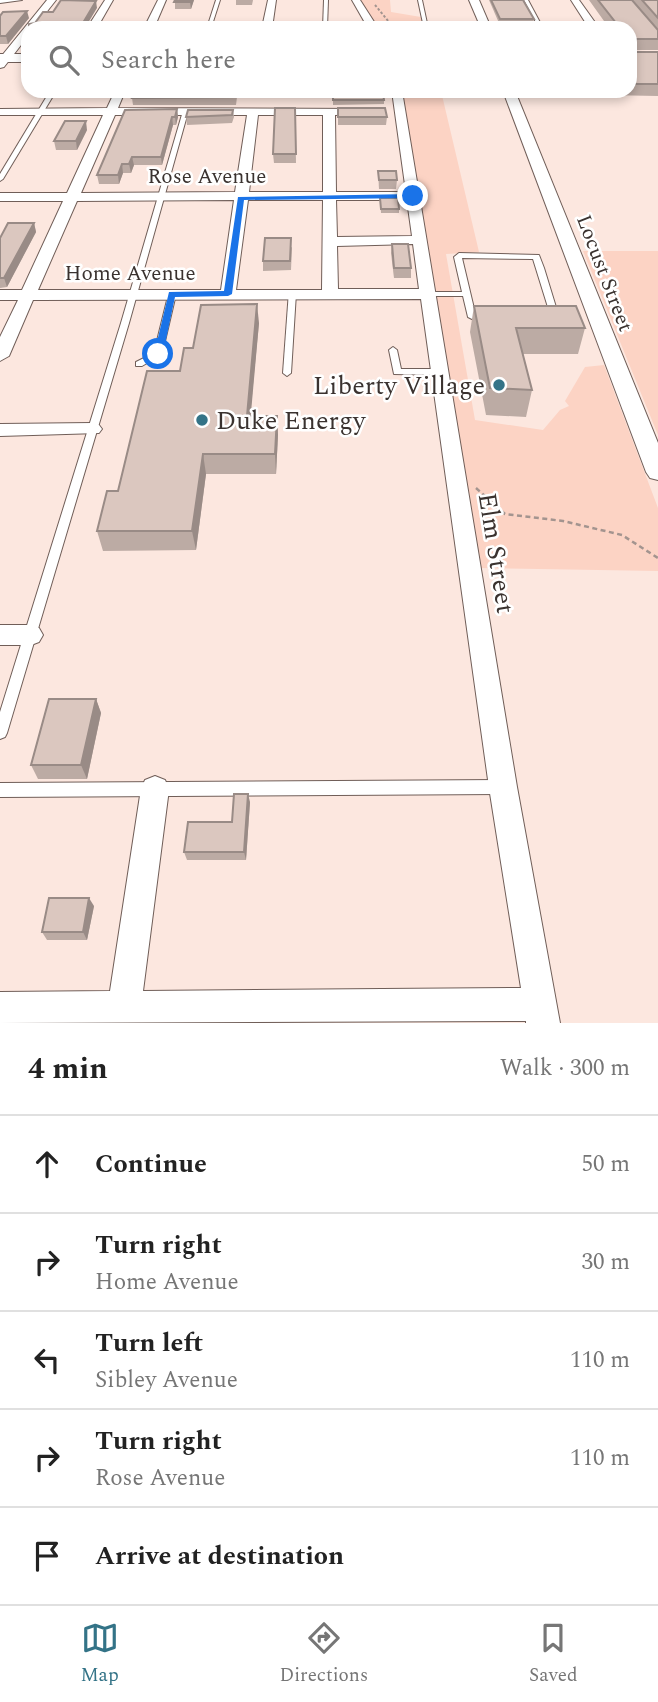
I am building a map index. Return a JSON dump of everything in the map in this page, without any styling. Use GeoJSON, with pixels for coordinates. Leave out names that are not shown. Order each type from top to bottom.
{"type":"FeatureCollection","features":[{"type":"Feature","properties":{"kind":"street"},"geometry":{"type":"LineString","coordinates":[[0,0],[18,0]]}},
{"type":"Feature","properties":{"kind":"street"},"geometry":{"type":"LineString","coordinates":[[35,21],[52,0]]}},
{"type":"Feature","properties":{"kind":"street"},"geometry":{"type":"LineString","coordinates":[[96,21],[109,0]]}},
{"type":"Feature","properties":{"kind":"street"},"geometry":{"type":"LineString","coordinates":[[152,21],[162,0]]}},
{"type":"Feature","properties":{"kind":"street"},"geometry":{"type":"LineString","coordinates":[[268,21],[272,0]]}},
{"type":"Feature","properties":{"kind":"street"},"geometry":{"type":"LineString","coordinates":[[356,0],[369,21]]}},
{"type":"Feature","properties":{"kind":"street"},"geometry":{"type":"LineString","coordinates":[[474,0],[483,21]]}},
{"type":"Feature","properties":{"kind":"street"},"geometry":{"type":"LineString","coordinates":[[575,0],[589,21]]}},
{"type":"Feature","properties":{"kind":"street"},"geometry":{"type":"LineString","coordinates":[[2,60],[21,38]]}},
{"type":"Feature","properties":{"kind":"street"},"geometry":{"type":"LineString","coordinates":[[2,60],[21,59]]}},
{"type":"Feature","properties":{"kind":"street"},"geometry":{"type":"LineString","coordinates":[[0,356],[117,98]]}},
{"type":"Feature","properties":{"kind":"street","name":"Elm Street"},"geometry":{"type":"LineString","coordinates":[[394,98],[389,111],[413,196],[503,787],[541,1014]]}},
{"type":"Feature","properties":{"kind":"street","name":"Locust Street"},"geometry":{"type":"LineString","coordinates":[[512,98],[658,472]]}},
{"type":"Feature","properties":{"kind":"street"},"geometry":{"type":"LineString","coordinates":[[0,111],[389,111]]}},
{"type":"Feature","properties":{"kind":"street"},"geometry":{"type":"LineString","coordinates":[[329,111],[330,294]]}},
{"type":"Feature","properties":{"kind":"street"},"geometry":{"type":"LineString","coordinates":[[228,294],[253,112]]}},
{"type":"Feature","properties":{"kind":"street","name":"Rose Avenue"},"geometry":{"type":"LineString","coordinates":[[0,197],[413,196]]}},
{"type":"Feature","properties":{"kind":"street"},"geometry":{"type":"LineString","coordinates":[[330,242],[419,240]]}},
{"type":"Feature","properties":{"kind":"street","name":"Home Avenue"},"geometry":{"type":"LineString","coordinates":[[0,295],[428,294]]}},
{"type":"Feature","properties":{"kind":"street"},"geometry":{"type":"LineString","coordinates":[[0,430],[92,429]]}},
{"type":"Feature","properties":{"kind":"street"},"geometry":{"type":"LineString","coordinates":[[0,635],[31,635]]}},
{"type":"Feature","properties":{"kind":"street"},"geometry":{"type":"LineString","coordinates":[[124,1007],[155,789]]}},
{"type":"Feature","properties":{"kind":"street"},"geometry":{"type":"LineString","coordinates":[[0,1008],[124,1007],[541,1014]]}},
{"type":"Feature","properties":{"kind":"lane"},"geometry":{"type":"LineString","coordinates":[[211,21],[218,0]]}},
{"type":"Feature","properties":{"kind":"lane"},"geometry":{"type":"LineString","coordinates":[[325,21],[326,0]]}},
{"type":"Feature","properties":{"kind":"lane"},"geometry":{"type":"LineString","coordinates":[[420,0],[424,21]]}},
{"type":"Feature","properties":{"kind":"lane"},"geometry":{"type":"LineString","coordinates":[[526,0],[537,21]]}},
{"type":"Feature","properties":{"kind":"lane"},"geometry":{"type":"LineString","coordinates":[[0,179],[49,98]]}},
{"type":"Feature","properties":{"kind":"lane"},"geometry":{"type":"LineString","coordinates":[[0,733],[186,112]]}},
{"type":"Feature","properties":{"kind":"lane"},"geometry":{"type":"LineString","coordinates":[[472,317],[458,257],[536,257],[555,317]]}},
{"type":"Feature","properties":{"kind":"lane"},"geometry":{"type":"LineString","coordinates":[[288,373],[292,293]]}},
{"type":"Feature","properties":{"kind":"lane"},"geometry":{"type":"LineString","coordinates":[[139,364],[158,354],[172,294]]}},
{"type":"Feature","properties":{"kind":"lane"},"geometry":{"type":"LineString","coordinates":[[428,294],[466,294]]}},
{"type":"Feature","properties":{"kind":"lane"},"geometry":{"type":"LineString","coordinates":[[393,350],[397,372],[440,372]]}},
{"type":"Feature","properties":{"kind":"lane"},"geometry":{"type":"LineString","coordinates":[[0,790],[503,787]]}},
{"type":"Feature","properties":{"kind":"path"},"geometry":{"type":"LineString","coordinates":[[370,0],[388,21]]}},
{"type":"Feature","properties":{"kind":"path"},"geometry":{"type":"LineString","coordinates":[[469,482],[505,514],[563,521],[622,535],[658,558]]}},
{"type":"Feature","properties":{"kind":"shaded area"},"geometry":{"type":"Polygon","coordinates":[[[356,0],[390,0],[391,12],[421,17],[422,21],[369,21],[356,0]]]}},
{"type":"Feature","properties":{"kind":"shaded area"},"geometry":{"type":"Polygon","coordinates":[[[398,98],[443,98],[479,252],[446,254],[475,420],[543,430],[560,410],[569,406],[565,401],[585,367],[604,365],[658,508],[658,571],[479,568],[398,98]]]}},
{"type":"Feature","properties":{"kind":"shaded area"},"geometry":{"type":"Polygon","coordinates":[[[583,251],[658,251],[658,435],[583,251]]]}},
{"type":"Feature","properties":{"kind":"building"},"geometry":{"type":"Polygon","coordinates":[[[61,0],[96,1],[84,21],[36,21],[43,12],[53,12],[61,0]]]}},
{"type":"Feature","properties":{"kind":"building"},"geometry":{"type":"Polygon","coordinates":[[[175,0],[191,0],[174,2],[175,0]]]}},
{"type":"Feature","properties":{"kind":"building"},"geometry":{"type":"Polygon","coordinates":[[[491,0],[523,0],[534,19],[500,19],[491,0]]]}},
{"type":"Feature","properties":{"kind":"building"},"geometry":{"type":"Polygon","coordinates":[[[598,0],[632,0],[658,30],[658,39],[637,39],[637,21],[614,21],[598,0]]]}},
{"type":"Feature","properties":{"kind":"building"},"geometry":{"type":"Polygon","coordinates":[[[642,0],[658,0],[658,18],[642,0]]]}},
{"type":"Feature","properties":{"kind":"building"},"geometry":{"type":"Polygon","coordinates":[[[27,11],[6,36],[0,36],[0,16],[3,12],[27,11]]]}},
{"type":"Feature","properties":{"kind":"building"},"geometry":{"type":"Polygon","coordinates":[[[637,52],[658,52],[658,84],[637,84],[637,52]]]}},
{"type":"Feature","properties":{"kind":"building"},"geometry":{"type":"Polygon","coordinates":[[[384,98],[384,100],[333,100],[384,98]]]}},
{"type":"Feature","properties":{"kind":"building"},"geometry":{"type":"Polygon","coordinates":[[[275,108],[295,108],[296,154],[273,154],[275,108]]]}},
{"type":"Feature","properties":{"kind":"building"},"geometry":{"type":"Polygon","coordinates":[[[338,108],[385,108],[387,117],[338,117],[338,108]]]}},
{"type":"Feature","properties":{"kind":"building"},"geometry":{"type":"Polygon","coordinates":[[[177,109],[175,117],[172,117],[161,157],[132,157],[129,164],[122,164],[118,175],[97,175],[125,110],[177,109]]]}},
{"type":"Feature","properties":{"kind":"building"},"geometry":{"type":"Polygon","coordinates":[[[188,110],[233,110],[232,115],[186,117],[188,110]]]}},
{"type":"Feature","properties":{"kind":"building"},"geometry":{"type":"Polygon","coordinates":[[[65,121],[86,121],[76,141],[54,141],[65,121]]]}},
{"type":"Feature","properties":{"kind":"building"},"geometry":{"type":"Polygon","coordinates":[[[378,171],[396,171],[397,180],[379,180],[378,171]]]}},
{"type":"Feature","properties":{"kind":"building"},"geometry":{"type":"Polygon","coordinates":[[[380,198],[398,198],[399,209],[381,209],[380,198]]]}},
{"type":"Feature","properties":{"kind":"building"},"geometry":{"type":"Polygon","coordinates":[[[8,223],[34,223],[4,278],[0,278],[0,238],[8,223]]]}},
{"type":"Feature","properties":{"kind":"building"},"geometry":{"type":"Polygon","coordinates":[[[265,238],[291,238],[290,261],[263,261],[265,238]]]}},
{"type":"Feature","properties":{"kind":"building"},"geometry":{"type":"Polygon","coordinates":[[[392,244],[408,244],[411,268],[394,268],[392,244]]]}},
{"type":"Feature","properties":{"kind":"building"},"geometry":{"type":"Polygon","coordinates":[[[257,304],[247,416],[277,416],[275,454],[203,454],[192,531],[97,531],[107,491],[118,491],[147,371],[180,371],[184,348],[193,348],[201,305],[257,304]]]}},
{"type":"Feature","properties":{"kind":"building"},"geometry":{"type":"Polygon","coordinates":[[[474,306],[576,306],[585,328],[516,328],[532,390],[490,388],[474,306]]]}},
{"type":"Feature","properties":{"kind":"building"},"geometry":{"type":"Polygon","coordinates":[[[49,699],[96,699],[81,765],[31,765],[49,699]]]}},
{"type":"Feature","properties":{"kind":"building"},"geometry":{"type":"Polygon","coordinates":[[[234,794],[248,794],[244,852],[184,852],[188,822],[232,822],[234,794]]]}},
{"type":"Feature","properties":{"kind":"building"},"geometry":{"type":"Polygon","coordinates":[[[49,898],[89,898],[83,932],[42,932],[49,898]]]}},
{"type":"Feature","properties":{"kind":"place","name":"Liberty Village"},"geometry":{"type":"Point","coordinates":[499,385]}},
{"type":"Feature","properties":{"kind":"place","name":"Duke Energy"},"geometry":{"type":"Point","coordinates":[202,420]}},
{"type":"Feature","properties":{"kind":"route"},"geometry":{"type":"LineString","coordinates":[[158,354],[172,294],[228,294],[240,198],[413,196]]}}]}
